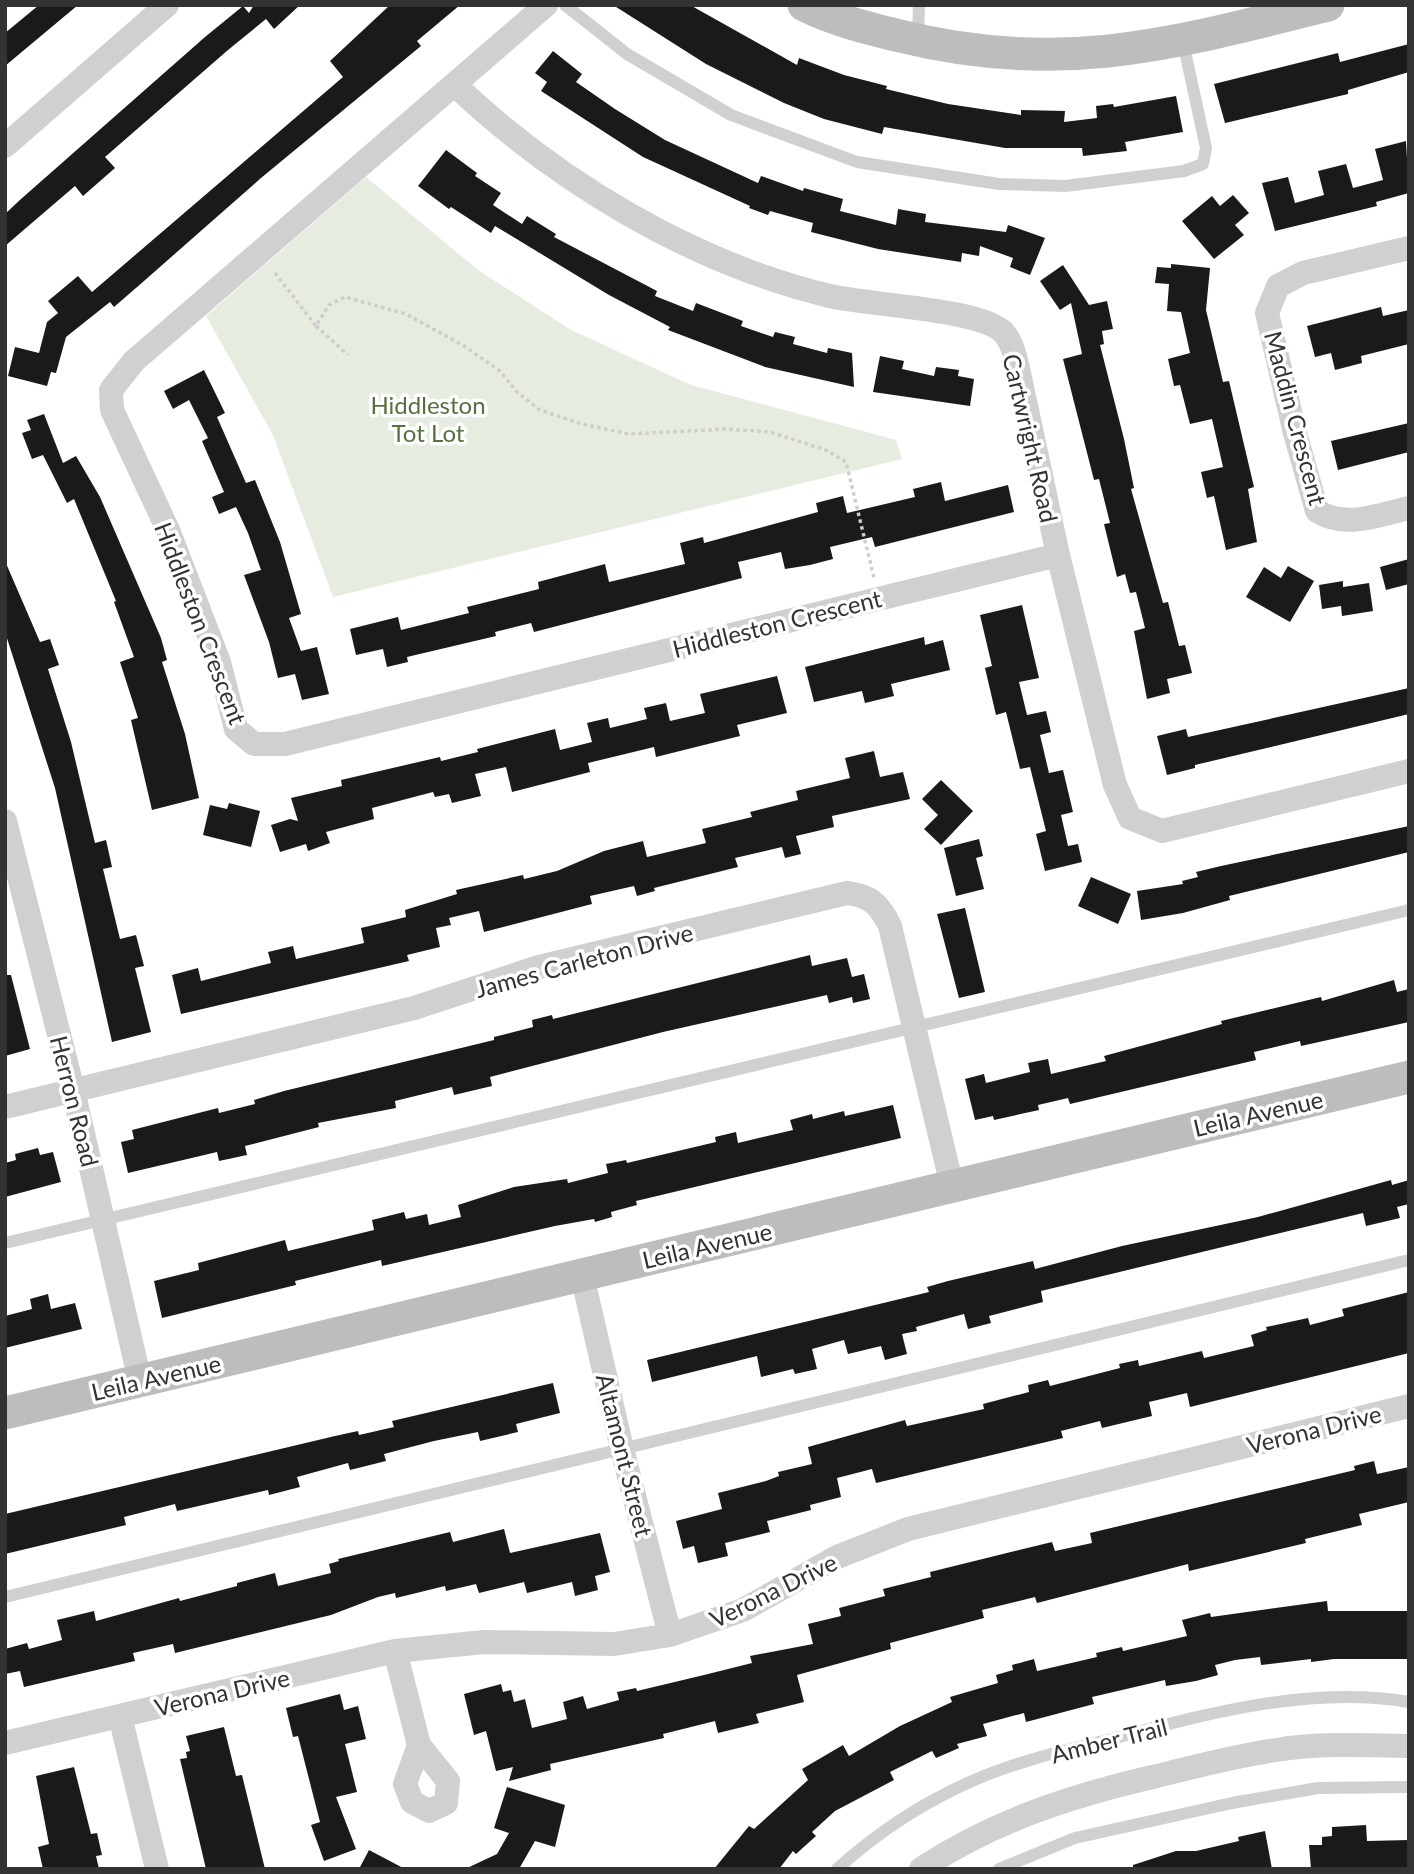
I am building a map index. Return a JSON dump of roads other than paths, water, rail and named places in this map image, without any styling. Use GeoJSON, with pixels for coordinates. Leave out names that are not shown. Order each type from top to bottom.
{"type":"FeatureCollection","features":[{"type":"Feature","properties":{"kind":"street"},"geometry":{"type":"LineString","coordinates":[[5,146],[167,5]]}},
{"type":"Feature","properties":{"kind":"street","name":"Hiddleston Crescent"},"geometry":{"type":"LineString","coordinates":[[546,5],[134,361],[111,390],[111,410],[168,530],[219,662],[236,729],[254,744],[285,744],[1058,555]]}},
{"type":"Feature","properties":{"kind":"street"},"geometry":{"type":"LineString","coordinates":[[804,5],[824,15],[918,40],[1011,55],[1071,56],[1183,42],[1328,5]]}},
{"type":"Feature","properties":{"kind":"street","name":"Cartwright Road"},"geometry":{"type":"LineString","coordinates":[[455,85],[496,124],[588,191],[642,222],[742,268],[830,296],[975,317],[1003,332],[1016,361],[1058,555],[1115,785],[1130,818],[1162,831],[1409,771]]}},
{"type":"Feature","properties":{"kind":"street","name":"Maddin Crescent"},"geometry":{"type":"LineString","coordinates":[[1409,248],[1303,273],[1278,286],[1267,313],[1295,433],[1317,511],[1333,521],[1364,519],[1409,508]]}},
{"type":"Feature","properties":{"kind":"street","name":"Herron Road"},"geometry":{"type":"LineString","coordinates":[[5,821],[9,851],[73,1090],[140,1381]]}},
{"type":"Feature","properties":{"kind":"street","name":"James Carleton Drive"},"geometry":{"type":"LineString","coordinates":[[5,1107],[414,1008],[539,967],[847,893],[865,895],[880,906],[896,950],[952,1186]]}},
{"type":"Feature","properties":{"kind":"street","name":"Leila Avenue"},"geometry":{"type":"LineString","coordinates":[[5,1413],[1409,1077]]}},
{"type":"Feature","properties":{"kind":"street","name":"Altamont Street"},"geometry":{"type":"LineString","coordinates":[[582,1275],[622,1449],[670,1635]]}},
{"type":"Feature","properties":{"kind":"street","name":"Verona Drive"},"geometry":{"type":"LineString","coordinates":[[5,1743],[395,1651],[484,1642],[614,1644],[670,1635],[743,1609],[837,1557],[908,1529],[1409,1406]]}},
{"type":"Feature","properties":{"kind":"street"},"geometry":{"type":"LineString","coordinates":[[395,1651],[419,1745]]}},
{"type":"Feature","properties":{"kind":"street"},"geometry":{"type":"LineString","coordinates":[[120,1716],[157,1869]]}},
{"type":"Feature","properties":{"kind":"street","name":"Amber Trail"},"geometry":{"type":"LineString","coordinates":[[921,1869],[960,1843],[1016,1818],[1102,1788],[1277,1750],[1349,1744],[1409,1746]]}},
{"type":"Feature","properties":{"kind":"lane"},"geometry":{"type":"LineString","coordinates":[[565,5],[627,54],[731,115],[857,162],[999,184],[1065,186],[1100,183],[1184,171],[1203,164],[1206,148],[1183,42]]}},
{"type":"Feature","properties":{"kind":"lane"},"geometry":{"type":"LineString","coordinates":[[918,40],[919,5]]}},
{"type":"Feature","properties":{"kind":"lane"},"geometry":{"type":"LineString","coordinates":[[5,1242],[1409,910]]}},
{"type":"Feature","properties":{"kind":"lane"},"geometry":{"type":"LineString","coordinates":[[5,1597],[1409,1260]]}},
{"type":"Feature","properties":{"kind":"lane","name":"Amber Trail"},"geometry":{"type":"LineString","coordinates":[[837,1869],[868,1841],[925,1804],[1016,1763],[1250,1706],[1327,1698],[1382,1698],[1409,1702]]}},
{"type":"Feature","properties":{"kind":"lane"},"geometry":{"type":"LineString","coordinates":[[999,1869],[1075,1838],[1232,1803],[1318,1788],[1409,1787]]}},
{"type":"Feature","properties":{"kind":"park label","name":"Hiddleston Tot Lot"},"geometry":{"type":"Point","coordinates":[428,418]}}]}
